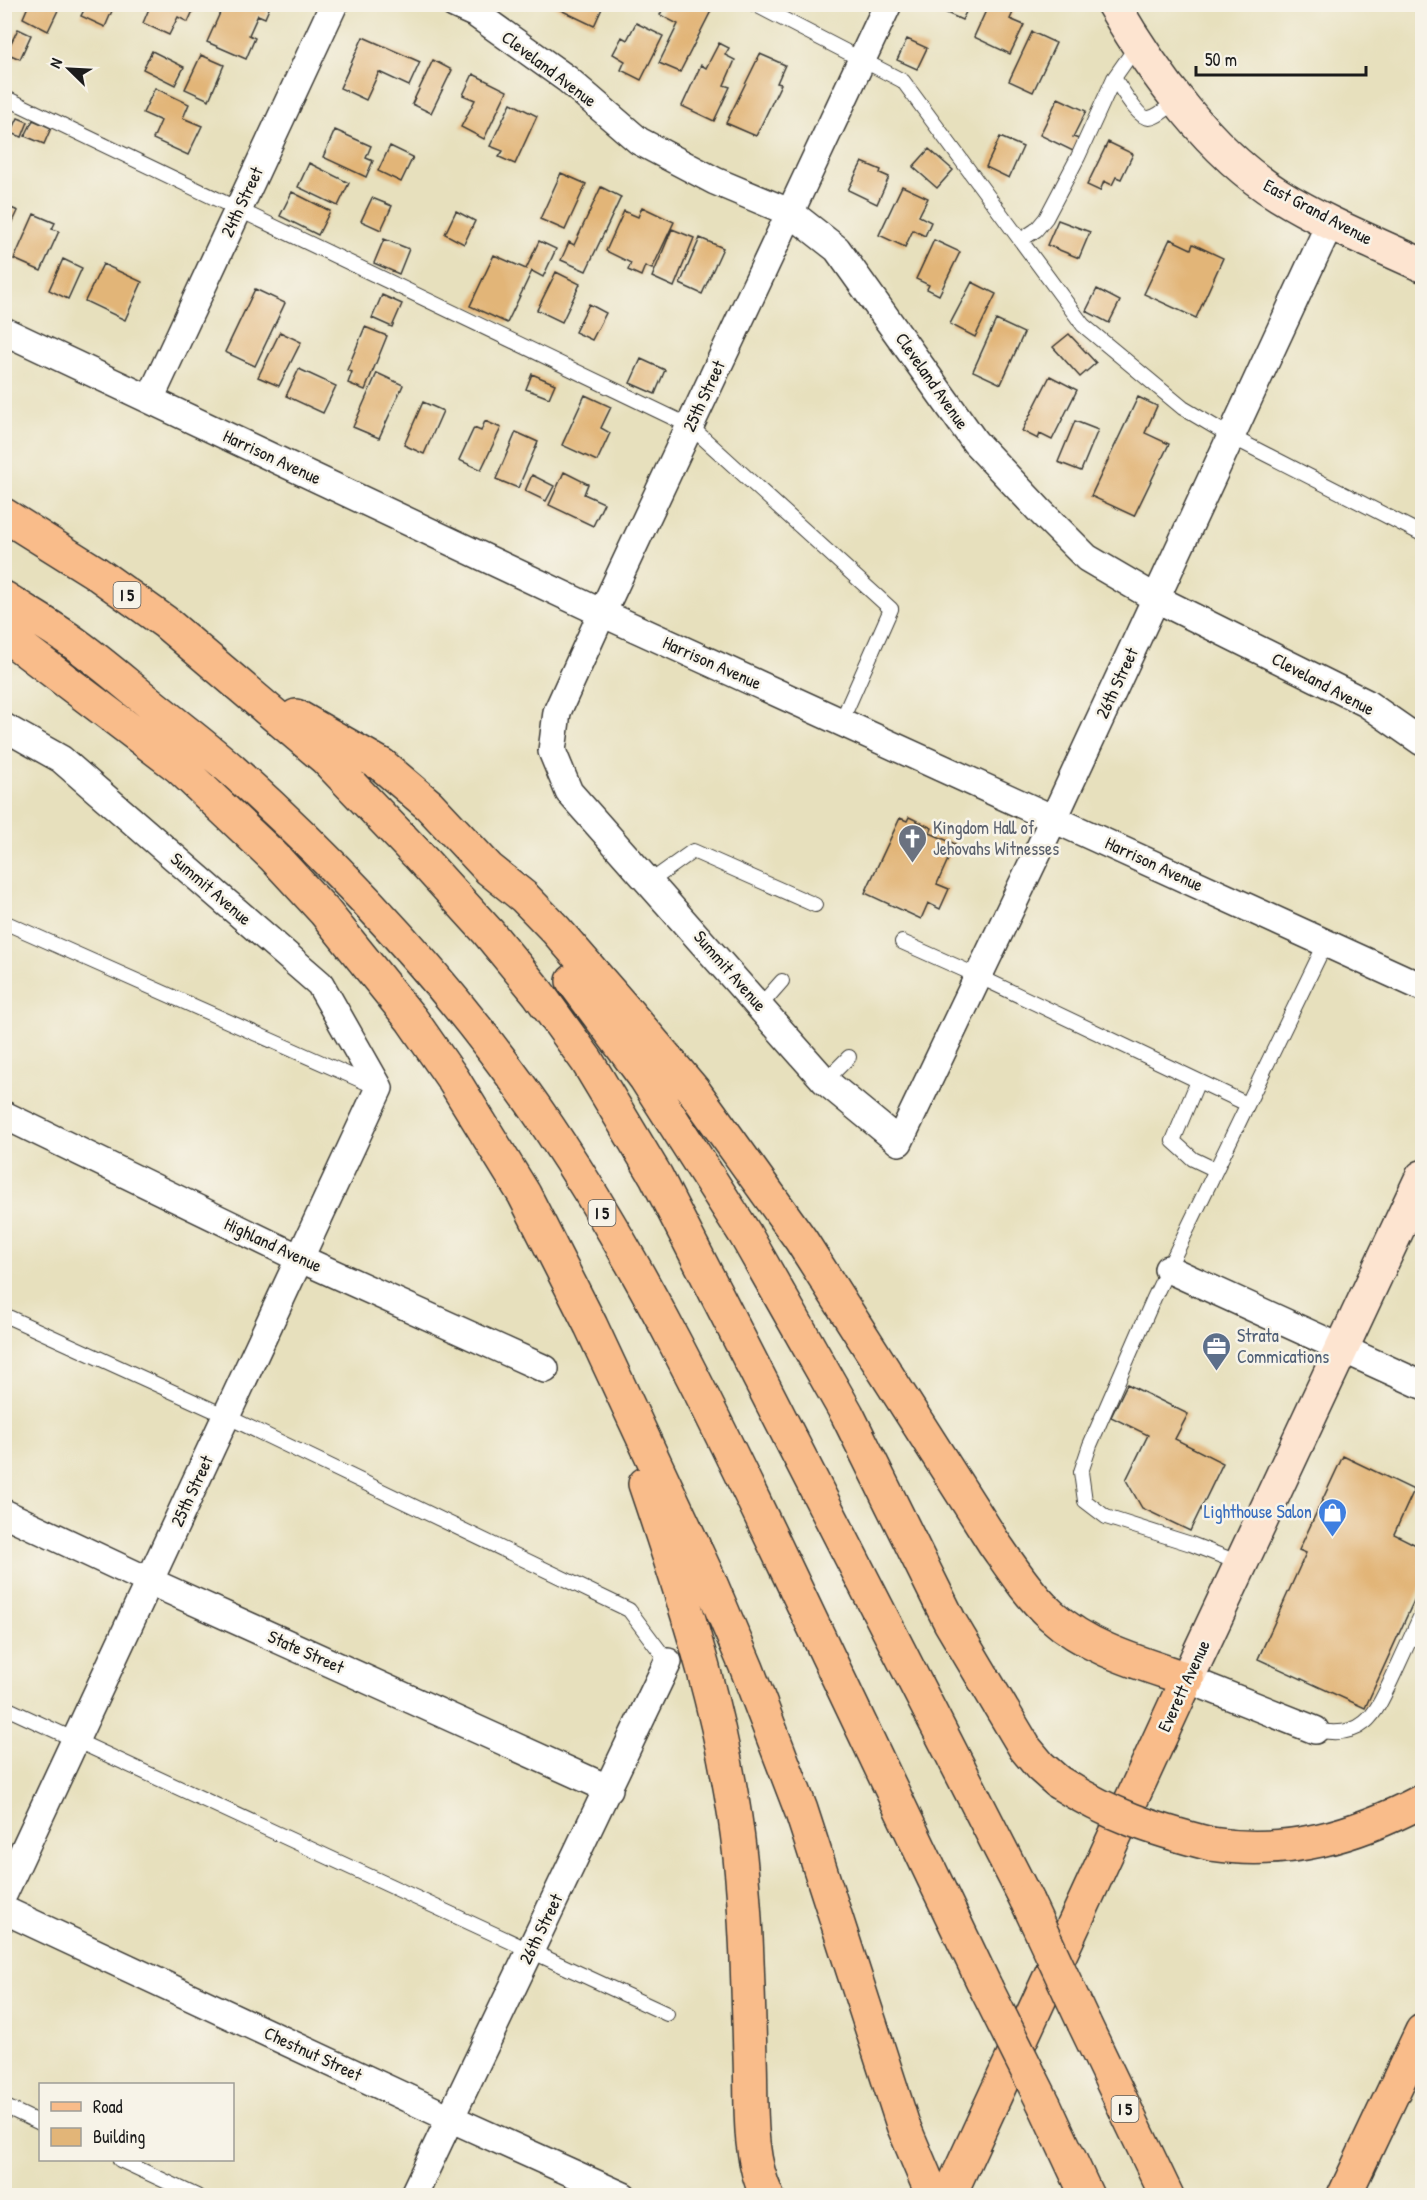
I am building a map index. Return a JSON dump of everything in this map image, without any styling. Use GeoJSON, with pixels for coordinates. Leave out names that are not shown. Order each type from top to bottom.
{"type":"FeatureCollection","features":[{"type":"Feature","properties":{"kind":"main road","name":"East Grand Avenue"},"geometry":{"type":"LineString","coordinates":[[1113,4],[1138,44],[1178,99],[1215,143],[1250,175],[1279,196],[1330,223],[1422,265]]}},
{"type":"Feature","properties":{"kind":"main road","name":"I 5"},"geometry":{"type":"LineString","coordinates":[[4,515],[94,572],[165,622],[326,759],[488,932],[538,993],[587,1062],[656,1176],[1027,1901],[1167,2196]]}},
{"type":"Feature","properties":{"kind":"main road","name":"I 5"},"geometry":{"type":"LineString","coordinates":[[4,598],[76,644],[230,768],[320,853],[386,921],[450,996],[506,1067],[549,1129],[618,1238],[721,1432],[1087,2196]]}},
{"type":"Feature","properties":{"kind":"main road"},"geometry":{"type":"LineString","coordinates":[[4,634],[178,767],[274,857],[351,942],[412,1020],[466,1098],[524,1194],[591,1326],[708,1577],[747,1669],[801,1810],[903,2124],[945,2193]]}},
{"type":"Feature","properties":{"kind":"main road"},"geometry":{"type":"LineString","coordinates":[[242,687],[382,765],[429,805],[489,869],[538,938],[597,1011],[646,1079],[733,1215],[847,1414],[950,1622],[1025,1748],[1040,1766],[1058,1782],[1117,1815],[1174,1835],[1234,1848],[1262,1849],[1298,1845],[1362,1829],[1422,1801]]}},
{"type":"Feature","properties":{"kind":"main road"},"geometry":{"type":"LineString","coordinates":[[489,869],[524,897],[556,930],[694,1091],[801,1240],[994,1542],[1049,1613],[1068,1629],[1096,1645],[1187,1679]]}},
{"type":"Feature","properties":{"kind":"main road","name":"Everett Avenue"},"geometry":{"type":"LineString","coordinates":[[945,2193],[1422,1177]]}},
{"type":"Feature","properties":{"kind":"main road"},"geometry":{"type":"LineString","coordinates":[[591,1326],[685,1602],[718,1725],[731,1790],[740,1857],[747,1964],[753,2138],[756,2166],[767,2196]]}},
{"type":"Feature","properties":{"kind":"main road"},"geometry":{"type":"LineString","coordinates":[[1344,2196],[1422,2031]]}},
{"type":"Feature","properties":{"kind":"main road"},"geometry":{"type":"LineString","coordinates":[[1360,2196],[1397,2086]]}},
{"type":"Feature","properties":{"kind":"street","name":"24th Street"},"geometry":{"type":"LineString","coordinates":[[150,399],[334,4]]}},
{"type":"Feature","properties":{"kind":"street","name":"Cleveland Avenue"},"geometry":{"type":"LineString","coordinates":[[454,4],[476,14],[567,79],[639,141],[715,182],[791,213],[837,249],[975,442],[1087,558],[1157,599],[1366,703],[1422,742]]}},
{"type":"Feature","properties":{"kind":"street","name":"25th Street"},"geometry":{"type":"LineString","coordinates":[[569,792],[552,752],[557,712],[888,4]]}},
{"type":"Feature","properties":{"kind":"street","name":"26th Street"},"geometry":{"type":"LineString","coordinates":[[899,1142],[1157,599],[1330,223]]}},
{"type":"Feature","properties":{"kind":"street","name":"Harrison Avenue"},"geometry":{"type":"LineString","coordinates":[[4,331],[602,613],[1422,987]]}},
{"type":"Feature","properties":{"kind":"street","name":"Summit Avenue"},"geometry":{"type":"LineString","coordinates":[[4,727],[61,759],[320,984],[378,1088]]}},
{"type":"Feature","properties":{"kind":"street","name":"Summit Avenue"},"geometry":{"type":"LineString","coordinates":[[569,792],[651,881],[825,1081],[899,1142]]}},
{"type":"Feature","properties":{"kind":"street","name":"25th Street"},"geometry":{"type":"LineString","coordinates":[[4,1893],[378,1088]]}},
{"type":"Feature","properties":{"kind":"street","name":"Highland Avenue"},"geometry":{"type":"LineString","coordinates":[[4,1115],[300,1258],[545,1369]]}},
{"type":"Feature","properties":{"kind":"street"},"geometry":{"type":"LineString","coordinates":[[1168,1269],[1422,1385]]}},
{"type":"Feature","properties":{"kind":"street","name":"State Street"},"geometry":{"type":"LineString","coordinates":[[4,1513],[609,1789]]}},
{"type":"Feature","properties":{"kind":"street","name":"26th Street"},"geometry":{"type":"LineString","coordinates":[[413,2196],[668,1662]]}},
{"type":"Feature","properties":{"kind":"street"},"geometry":{"type":"LineString","coordinates":[[1187,1679],[1315,1730]]}},
{"type":"Feature","properties":{"kind":"street","name":"Chestnut Street"},"geometry":{"type":"LineString","coordinates":[[4,1910],[450,2118],[624,2196]]}},
{"type":"Feature","properties":{"kind":"lane"},"geometry":{"type":"LineString","coordinates":[[754,4],[903,81],[1083,325],[1182,408],[1232,437],[1422,534]]}},
{"type":"Feature","properties":{"kind":"lane"},"geometry":{"type":"LineString","coordinates":[[1021,240],[1036,231],[1046,218],[1078,157],[1114,78],[1138,44]]}},
{"type":"Feature","properties":{"kind":"lane"},"geometry":{"type":"LineString","coordinates":[[1114,78],[1134,108],[1144,117],[1150,118],[1158,114],[1178,99]]}},
{"type":"Feature","properties":{"kind":"lane"},"geometry":{"type":"LineString","coordinates":[[4,97],[690,426],[891,609],[841,722]]}},
{"type":"Feature","properties":{"kind":"lane"},"geometry":{"type":"LineString","coordinates":[[651,881],[693,850],[815,905]]}},
{"type":"Feature","properties":{"kind":"lane"},"geometry":{"type":"LineString","coordinates":[[4,922],[378,1088]]}},
{"type":"Feature","properties":{"kind":"lane"},"geometry":{"type":"LineString","coordinates":[[902,942],[1247,1104]]}},
{"type":"Feature","properties":{"kind":"lane"},"geometry":{"type":"LineString","coordinates":[[1242,1564],[1191,1544],[1106,1517],[1085,1501],[1081,1472],[1090,1445],[1168,1269],[1326,942]]}},
{"type":"Feature","properties":{"kind":"lane"},"geometry":{"type":"LineString","coordinates":[[760,1006],[782,981]]}},
{"type":"Feature","properties":{"kind":"lane"},"geometry":{"type":"LineString","coordinates":[[825,1081],[849,1057]]}},
{"type":"Feature","properties":{"kind":"lane"},"geometry":{"type":"LineString","coordinates":[[1198,1081],[1173,1141],[1193,1159],[1216,1170]]}},
{"type":"Feature","properties":{"kind":"lane"},"geometry":{"type":"LineString","coordinates":[[4,1315],[226,1416],[629,1610],[668,1662]]}},
{"type":"Feature","properties":{"kind":"lane"},"geometry":{"type":"LineString","coordinates":[[1315,1730],[1335,1734],[1357,1728],[1376,1713],[1422,1613]]}},
{"type":"Feature","properties":{"kind":"lane"},"geometry":{"type":"LineString","coordinates":[[4,1707],[667,2014]]}},
{"type":"Feature","properties":{"kind":"lane"},"geometry":{"type":"LineString","coordinates":[[4,2106],[39,2123]]}},
{"type":"Feature","properties":{"kind":"lane"},"geometry":{"type":"LineString","coordinates":[[122,2161],[197,2196]]}},
{"type":"Feature","properties":{"kind":"building"},"geometry":{"type":"Polygon","coordinates":[[[29,4],[61,4],[48,31],[23,18],[29,4]]]}},
{"type":"Feature","properties":{"kind":"building"},"geometry":{"type":"Polygon","coordinates":[[[87,4],[115,4],[105,27],[81,16],[87,4]]]}},
{"type":"Feature","properties":{"kind":"building"},"geometry":{"type":"Polygon","coordinates":[[[151,4],[196,4],[188,22],[178,17],[169,35],[143,23],[151,4]]]}},
{"type":"Feature","properties":{"kind":"building"},"geometry":{"type":"Polygon","coordinates":[[[224,4],[271,4],[265,18],[258,15],[249,35],[255,38],[246,59],[207,42],[224,4]]]}},
{"type":"Feature","properties":{"kind":"building"},"geometry":{"type":"Polygon","coordinates":[[[548,4],[604,4],[594,26],[548,4]]]}},
{"type":"Feature","properties":{"kind":"building"},"geometry":{"type":"Polygon","coordinates":[[[665,4],[703,4],[712,9],[680,72],[659,63],[678,24],[660,15],[665,4]]]}},
{"type":"Feature","properties":{"kind":"building"},"geometry":{"type":"Polygon","coordinates":[[[927,4],[970,4],[962,20],[927,4]]]}},
{"type":"Feature","properties":{"kind":"building"},"geometry":{"type":"Polygon","coordinates":[[[989,4],[1009,4],[1015,8],[1010,19],[1024,25],[1010,54],[974,37],[989,4]]]}},
{"type":"Feature","properties":{"kind":"building"},"geometry":{"type":"Polygon","coordinates":[[[636,23],[663,36],[641,80],[621,70],[625,61],[613,54],[622,37],[627,40],[636,23]]]}},
{"type":"Feature","properties":{"kind":"building"},"geometry":{"type":"Polygon","coordinates":[[[18,29],[31,35],[20,59],[6,53],[18,29]]]}},
{"type":"Feature","properties":{"kind":"building"},"geometry":{"type":"Polygon","coordinates":[[[1032,32],[1056,43],[1033,92],[1009,81],[1032,32]]]}},
{"type":"Feature","properties":{"kind":"building"},"geometry":{"type":"Polygon","coordinates":[[[363,37],[420,62],[409,86],[379,72],[366,100],[340,88],[363,37]]]}},
{"type":"Feature","properties":{"kind":"building"},"geometry":{"type":"Polygon","coordinates":[[[907,39],[927,48],[917,69],[897,60],[907,39]]]}},
{"type":"Feature","properties":{"kind":"building"},"geometry":{"type":"Polygon","coordinates":[[[719,43],[729,48],[725,55],[735,60],[724,85],[730,87],[714,121],[682,106],[701,65],[706,68],[719,43]]]}},
{"type":"Feature","properties":{"kind":"building"},"geometry":{"type":"Polygon","coordinates":[[[152,51],[184,67],[175,85],[143,69],[152,51]]]}},
{"type":"Feature","properties":{"kind":"building"},"geometry":{"type":"Polygon","coordinates":[[[760,54],[785,65],[777,83],[781,84],[756,136],[726,123],[760,54]]]}},
{"type":"Feature","properties":{"kind":"building"},"geometry":{"type":"Polygon","coordinates":[[[201,55],[224,65],[209,100],[185,89],[201,55]]]}},
{"type":"Feature","properties":{"kind":"building"},"geometry":{"type":"Polygon","coordinates":[[[433,60],[452,70],[431,113],[412,104],[433,60]]]}},
{"type":"Feature","properties":{"kind":"building"},"geometry":{"type":"Polygon","coordinates":[[[473,74],[507,91],[484,139],[461,127],[475,100],[463,95],[473,74]]]}},
{"type":"Feature","properties":{"kind":"building"},"geometry":{"type":"Polygon","coordinates":[[[155,88],[189,104],[183,118],[202,126],[188,155],[153,139],[161,121],[143,113],[155,88]]]}},
{"type":"Feature","properties":{"kind":"building"},"geometry":{"type":"Polygon","coordinates":[[[1058,98],[1086,111],[1073,137],[1079,139],[1073,151],[1040,135],[1058,98]]]}},
{"type":"Feature","properties":{"kind":"building"},"geometry":{"type":"Polygon","coordinates":[[[511,103],[537,116],[515,164],[499,157],[503,151],[490,146],[511,103]]]}},
{"type":"Feature","properties":{"kind":"building"},"geometry":{"type":"Polygon","coordinates":[[[18,118],[28,122],[22,137],[11,133],[18,118]]]}},
{"type":"Feature","properties":{"kind":"building"},"geometry":{"type":"Polygon","coordinates":[[[33,120],[51,128],[44,144],[25,136],[33,120]]]}},
{"type":"Feature","properties":{"kind":"building"},"geometry":{"type":"Polygon","coordinates":[[[335,130],[371,146],[366,158],[373,161],[366,177],[323,157],[335,130]]]}},
{"type":"Feature","properties":{"kind":"building"},"geometry":{"type":"Polygon","coordinates":[[[1000,137],[1023,147],[1009,178],[986,167],[1000,137]]]}},
{"type":"Feature","properties":{"kind":"building"},"geometry":{"type":"Polygon","coordinates":[[[1108,142],[1133,154],[1121,179],[1116,177],[1112,185],[1104,181],[1100,191],[1087,185],[1108,142]]]}},
{"type":"Feature","properties":{"kind":"building"},"geometry":{"type":"Polygon","coordinates":[[[390,146],[413,157],[401,182],[378,171],[390,146]]]}},
{"type":"Feature","properties":{"kind":"building"},"geometry":{"type":"Polygon","coordinates":[[[929,149],[953,170],[937,188],[913,167],[929,149]]]}},
{"type":"Feature","properties":{"kind":"building"},"geometry":{"type":"Polygon","coordinates":[[[862,162],[881,170],[880,173],[889,177],[877,204],[848,190],[862,162]]]}},
{"type":"Feature","properties":{"kind":"building"},"geometry":{"type":"Polygon","coordinates":[[[309,163],[349,183],[338,206],[298,187],[309,163]]]}},
{"type":"Feature","properties":{"kind":"building"},"geometry":{"type":"Polygon","coordinates":[[[561,173],[586,184],[565,230],[540,219],[561,173]]]}},
{"type":"Feature","properties":{"kind":"building"},"geometry":{"type":"Polygon","coordinates":[[[902,186],[928,198],[919,216],[931,222],[925,236],[913,230],[905,247],[879,235],[902,186]]]}},
{"type":"Feature","properties":{"kind":"building"},"geometry":{"type":"Polygon","coordinates":[[[601,187],[621,197],[586,271],[561,260],[569,242],[574,245],[601,187]]]}},
{"type":"Feature","properties":{"kind":"building"},"geometry":{"type":"Polygon","coordinates":[[[292,192],[330,211],[318,235],[280,216],[292,192]]]}},
{"type":"Feature","properties":{"kind":"building"},"geometry":{"type":"Polygon","coordinates":[[[372,198],[392,206],[381,230],[361,221],[372,198]]]}},
{"type":"Feature","properties":{"kind":"building"},"geometry":{"type":"Polygon","coordinates":[[[4,205],[18,211],[4,241],[4,205]]]}},
{"type":"Feature","properties":{"kind":"building"},"geometry":{"type":"Polygon","coordinates":[[[642,207],[674,222],[652,269],[645,266],[641,276],[628,270],[631,263],[606,251],[624,211],[638,217],[642,207]]]}},
{"type":"Feature","properties":{"kind":"building"},"geometry":{"type":"Polygon","coordinates":[[[456,211],[475,221],[464,244],[445,234],[456,211]]]}},
{"type":"Feature","properties":{"kind":"building"},"geometry":{"type":"Polygon","coordinates":[[[34,214],[55,223],[52,229],[59,231],[41,271],[14,259],[34,214]]]}},
{"type":"Feature","properties":{"kind":"building"},"geometry":{"type":"Polygon","coordinates":[[[1058,220],[1090,232],[1079,258],[1047,245],[1058,220]]]}},
{"type":"Feature","properties":{"kind":"building"},"geometry":{"type":"Polygon","coordinates":[[[672,229],[694,238],[674,287],[652,277],[672,229]]]}},
{"type":"Feature","properties":{"kind":"building"},"geometry":{"type":"Polygon","coordinates":[[[700,238],[723,248],[702,294],[680,284],[700,238]]]}},
{"type":"Feature","properties":{"kind":"building"},"geometry":{"type":"Polygon","coordinates":[[[384,239],[409,249],[399,274],[374,263],[384,239]]]}},
{"type":"Feature","properties":{"kind":"building"},"geometry":{"type":"Polygon","coordinates":[[[1170,239],[1191,249],[1193,244],[1223,258],[1196,318],[1144,294],[1170,239]]]}},
{"type":"Feature","properties":{"kind":"building"},"geometry":{"type":"Polygon","coordinates":[[[934,240],[960,252],[939,295],[927,289],[929,285],[916,279],[934,240]]]}},
{"type":"Feature","properties":{"kind":"building"},"geometry":{"type":"Polygon","coordinates":[[[539,241],[556,249],[543,277],[532,271],[507,323],[470,306],[494,255],[526,269],[539,241]]]}},
{"type":"Feature","properties":{"kind":"building"},"geometry":{"type":"Polygon","coordinates":[[[63,259],[82,268],[68,299],[49,290],[63,259]]]}},
{"type":"Feature","properties":{"kind":"building"},"geometry":{"type":"Polygon","coordinates":[[[103,264],[142,282],[125,320],[85,301],[103,264]]]}},
{"type":"Feature","properties":{"kind":"building"},"geometry":{"type":"Polygon","coordinates":[[[556,272],[580,284],[562,322],[537,310],[556,272]]]}},
{"type":"Feature","properties":{"kind":"building"},"geometry":{"type":"Polygon","coordinates":[[[972,282],[996,294],[975,337],[950,324],[972,282]]]}},
{"type":"Feature","properties":{"kind":"building"},"geometry":{"type":"Polygon","coordinates":[[[255,289],[285,303],[255,366],[225,352],[255,289]]]}},
{"type":"Feature","properties":{"kind":"building"},"geometry":{"type":"Polygon","coordinates":[[[1097,289],[1120,301],[1109,323],[1086,311],[1097,289]]]}},
{"type":"Feature","properties":{"kind":"building"},"geometry":{"type":"Polygon","coordinates":[[[382,295],[402,304],[392,327],[372,318],[382,295]]]}},
{"type":"Feature","properties":{"kind":"building"},"geometry":{"type":"Polygon","coordinates":[[[589,304],[606,313],[592,340],[575,332],[589,304]]]}},
{"type":"Feature","properties":{"kind":"building"},"geometry":{"type":"Polygon","coordinates":[[[996,320],[1024,333],[1001,384],[973,371],[996,320]]]}},
{"type":"Feature","properties":{"kind":"building"},"geometry":{"type":"Polygon","coordinates":[[[365,327],[387,336],[365,390],[348,383],[352,372],[347,370],[365,327]]]}},
{"type":"Feature","properties":{"kind":"building"},"geometry":{"type":"Polygon","coordinates":[[[280,332],[301,342],[279,386],[258,377],[280,332]]]}},
{"type":"Feature","properties":{"kind":"building"},"geometry":{"type":"Polygon","coordinates":[[[1069,334],[1096,363],[1080,377],[1053,347],[1069,334]]]}},
{"type":"Feature","properties":{"kind":"building"},"geometry":{"type":"Polygon","coordinates":[[[641,359],[665,370],[655,394],[630,383],[641,359]]]}},
{"type":"Feature","properties":{"kind":"building"},"geometry":{"type":"Polygon","coordinates":[[[299,369],[336,386],[323,413],[286,396],[299,369]]]}},
{"type":"Feature","properties":{"kind":"building"},"geometry":{"type":"Polygon","coordinates":[[[377,373],[403,385],[379,438],[353,427],[377,373]]]}},
{"type":"Feature","properties":{"kind":"building"},"geometry":{"type":"Polygon","coordinates":[[[532,374],[555,384],[549,398],[526,389],[532,374]]]}},
{"type":"Feature","properties":{"kind":"building"},"geometry":{"type":"Polygon","coordinates":[[[1050,376],[1077,390],[1052,440],[1040,434],[1038,439],[1022,431],[1050,376]]]}},
{"type":"Feature","properties":{"kind":"building"},"geometry":{"type":"Polygon","coordinates":[[[585,395],[611,407],[601,428],[610,433],[597,461],[562,445],[585,395]]]}},
{"type":"Feature","properties":{"kind":"building"},"geometry":{"type":"Polygon","coordinates":[[[1138,397],[1157,406],[1145,433],[1169,444],[1134,516],[1091,496],[1138,397]]]}},
{"type":"Feature","properties":{"kind":"building"},"geometry":{"type":"Polygon","coordinates":[[[423,402],[443,411],[424,454],[404,445],[423,402]]]}},
{"type":"Feature","properties":{"kind":"building"},"geometry":{"type":"Polygon","coordinates":[[[485,421],[501,428],[481,470],[459,460],[474,428],[481,431],[485,421]]]}},
{"type":"Feature","properties":{"kind":"building"},"geometry":{"type":"Polygon","coordinates":[[[1075,421],[1098,430],[1081,471],[1058,462],[1075,421]]]}},
{"type":"Feature","properties":{"kind":"building"},"geometry":{"type":"Polygon","coordinates":[[[516,432],[538,442],[518,488],[496,479],[516,432]]]}},
{"type":"Feature","properties":{"kind":"building"},"geometry":{"type":"Polygon","coordinates":[[[564,472],[588,484],[584,494],[604,503],[593,526],[549,505],[564,472]]]}},
{"type":"Feature","properties":{"kind":"building"},"geometry":{"type":"Polygon","coordinates":[[[532,475],[554,486],[546,501],[525,491],[532,475]]]}},
{"type":"Feature","properties":{"kind":"building","name":"Kingdom Hall of Jehovahs Witnesses"},"geometry":{"type":"Polygon","coordinates":[[[909,817],[932,828],[930,833],[955,844],[937,884],[949,889],[940,909],[928,903],[921,919],[865,893],[900,818],[907,821],[909,817]]]}},
{"type":"Feature","properties":{"kind":"building"},"geometry":{"type":"Polygon","coordinates":[[[1127,1384],[1188,1414],[1175,1439],[1223,1463],[1190,1531],[1142,1508],[1126,1480],[1148,1435],[1111,1417],[1127,1384]]]}},
{"type":"Feature","properties":{"kind":"building"},"geometry":{"type":"Polygon","coordinates":[[[1343,1456],[1414,1490],[1394,1534],[1422,1548],[1422,1583],[1365,1708],[1258,1659],[1306,1553],[1299,1550],[1343,1456]]]}},
{"type":"Feature","properties":{"kind":"place","name":"Kingdom Hall of Jehovahs Witnesses"},"geometry":{"type":"Point","coordinates":[912,864]}},
{"type":"Feature","properties":{"kind":"place","name":"Strata Commications"},"geometry":{"type":"Point","coordinates":[1216,1372]}},
{"type":"Feature","properties":{"kind":"place","name":"Lighthouse Salon"},"geometry":{"type":"Point","coordinates":[1333,1538]}}]}
